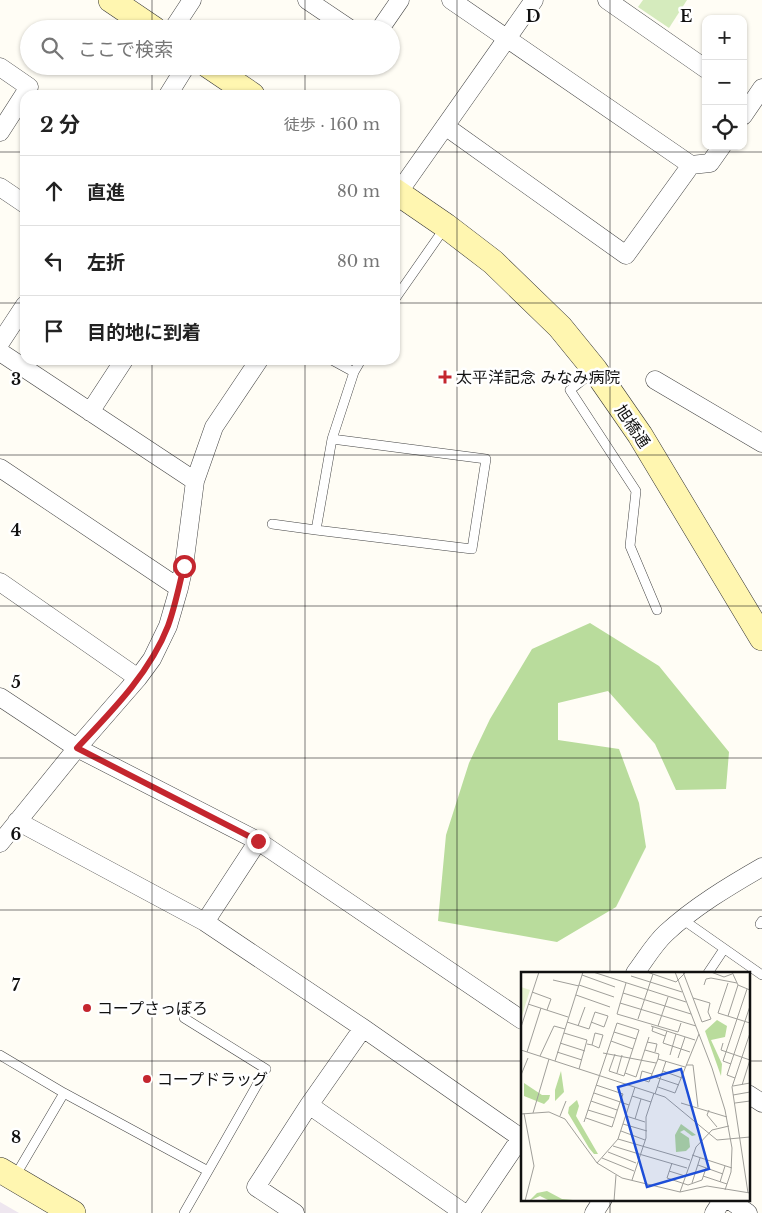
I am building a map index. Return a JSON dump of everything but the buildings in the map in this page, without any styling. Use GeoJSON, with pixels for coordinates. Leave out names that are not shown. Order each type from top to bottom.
{"type":"FeatureCollection","features":[{"type":"Feature","properties":{"kind":"street"},"geometry":{"type":"LineString","coordinates":[[111,0],[141,20]]}},
{"type":"Feature","properties":{"kind":"street"},"geometry":{"type":"LineString","coordinates":[[179,20],[192,0]]}},
{"type":"Feature","properties":{"kind":"street"},"geometry":{"type":"LineString","coordinates":[[307,0],[337,20]]}},
{"type":"Feature","properties":{"kind":"street"},"geometry":{"type":"LineString","coordinates":[[386,20],[400,0]]}},
{"type":"Feature","properties":{"kind":"street"},"geometry":{"type":"LineString","coordinates":[[451,0],[691,165],[710,163],[719,150]]}},
{"type":"Feature","properties":{"kind":"street"},"geometry":{"type":"LineString","coordinates":[[400,187],[446,126],[534,0]]}},
{"type":"Feature","properties":{"kind":"street"},"geometry":{"type":"LineString","coordinates":[[607,0],[702,65]]}},
{"type":"Feature","properties":{"kind":"street"},"geometry":{"type":"LineString","coordinates":[[0,67],[30,87],[28,90]]}},
{"type":"Feature","properties":{"kind":"street"},"geometry":{"type":"LineString","coordinates":[[171,90],[180,75]]}},
{"type":"Feature","properties":{"kind":"street"},"geometry":{"type":"LineString","coordinates":[[222,75],[245,90]]}},
{"type":"Feature","properties":{"kind":"street"},"geometry":{"type":"LineString","coordinates":[[0,132],[20,102]]}},
{"type":"Feature","properties":{"kind":"street"},"geometry":{"type":"LineString","coordinates":[[446,126],[626,255],[691,165]]}},
{"type":"Feature","properties":{"kind":"street"},"geometry":{"type":"LineString","coordinates":[[0,187],[20,201]]}},
{"type":"Feature","properties":{"kind":"street","name":"旭橋通"},"geometry":{"type":"LineString","coordinates":[[400,195],[494,262],[560,327],[595,370],[640,435],[762,638]]}},
{"type":"Feature","properties":{"kind":"street"},"geometry":{"type":"LineString","coordinates":[[0,343],[20,313]]}},
{"type":"Feature","properties":{"kind":"street"},"geometry":{"type":"LineString","coordinates":[[0,352],[195,481]]}},
{"type":"Feature","properties":{"kind":"street"},"geometry":{"type":"LineString","coordinates":[[90,412],[121,365]]}},
{"type":"Feature","properties":{"kind":"street"},"geometry":{"type":"LineString","coordinates":[[0,843],[11,820],[77,748],[138,678],[152,659],[168,626],[179,588],[184,566],[195,481],[214,427],[256,365]]}},
{"type":"Feature","properties":{"kind":"street"},"geometry":{"type":"LineString","coordinates":[[655,380],[762,443]]}},
{"type":"Feature","properties":{"kind":"street"},"geometry":{"type":"LineString","coordinates":[[0,468],[179,588]]}},
{"type":"Feature","properties":{"kind":"street"},"geometry":{"type":"LineString","coordinates":[[0,582],[138,678]]}},
{"type":"Feature","properties":{"kind":"street"},"geometry":{"type":"LineString","coordinates":[[0,697],[77,748],[258,841],[521,1019]]}},
{"type":"Feature","properties":{"kind":"street"},"geometry":{"type":"LineString","coordinates":[[11,820],[205,922],[521,1137],[470,1213]]}},
{"type":"Feature","properties":{"kind":"street"},"geometry":{"type":"LineString","coordinates":[[205,922],[258,841]]}},
{"type":"Feature","properties":{"kind":"street"},"geometry":{"type":"LineString","coordinates":[[636,972],[664,934],[682,919],[734,883],[762,867]]}},
{"type":"Feature","properties":{"kind":"street"},"geometry":{"type":"LineString","coordinates":[[295,1213],[256,1187],[309,1105],[363,1028]]}},
{"type":"Feature","properties":{"kind":"street"},"geometry":{"type":"LineString","coordinates":[[750,1095],[762,1103]]}},
{"type":"Feature","properties":{"kind":"street"},"geometry":{"type":"LineString","coordinates":[[309,1105],[464,1213]]}},
{"type":"Feature","properties":{"kind":"street"},"geometry":{"type":"LineString","coordinates":[[7,1174],[74,1213]]}},
{"type":"Feature","properties":{"kind":"street"},"geometry":{"type":"LineString","coordinates":[[594,1213],[603,1200]]}},
{"type":"Feature","properties":{"kind":"street"},"geometry":{"type":"LineString","coordinates":[[714,1213],[722,1200]]}},
{"type":"Feature","properties":{"kind":"street"},"geometry":{"type":"LineString","coordinates":[[729,1200],[748,1213]]}},
{"type":"Feature","properties":{"kind":"lane"},"geometry":{"type":"LineString","coordinates":[[400,292],[446,226]]}},
{"type":"Feature","properties":{"kind":"lane"},"geometry":{"type":"LineString","coordinates":[[341,365],[354,372]]}},
{"type":"Feature","properties":{"kind":"lane"},"geometry":{"type":"LineString","coordinates":[[316,530],[332,439],[354,372],[358,365]]}},
{"type":"Feature","properties":{"kind":"lane"},"geometry":{"type":"LineString","coordinates":[[595,370],[570,390],[636,491],[630,546],[657,610]]}},
{"type":"Feature","properties":{"kind":"lane"},"geometry":{"type":"LineString","coordinates":[[272,524],[472,550],[486,458],[332,439]]}},
{"type":"Feature","properties":{"kind":"lane"},"geometry":{"type":"LineString","coordinates":[[682,919],[762,974]]}},
{"type":"Feature","properties":{"kind":"lane"},"geometry":{"type":"LineString","coordinates":[[709,972],[724,949]]}},
{"type":"Feature","properties":{"kind":"lane"},"geometry":{"type":"LineString","coordinates":[[184,1018],[266,1069],[184,1213]]}},
{"type":"Feature","properties":{"kind":"lane"},"geometry":{"type":"LineString","coordinates":[[0,1055],[64,1093],[208,1171]]}},
{"type":"Feature","properties":{"kind":"lane"},"geometry":{"type":"LineString","coordinates":[[7,1174],[64,1093]]}},
{"type":"Feature","properties":{"kind":"shaded area"},"geometry":{"type":"Polygon","coordinates":[[[0,1202],[19,1213],[0,1213],[0,1202]]]}},
{"type":"Feature","properties":{"kind":"green space"},"geometry":{"type":"Polygon","coordinates":[[[643,0],[687,0],[669,28],[638,7],[643,0]]]}},
{"type":"Feature","properties":{"kind":"green space"},"geometry":{"type":"Polygon","coordinates":[[[590,623],[659,666],[729,752],[726,789],[676,790],[655,744],[608,691],[558,703],[558,740],[619,749],[639,803],[646,847],[616,907],[557,942],[438,921],[446,835],[469,763],[490,719],[532,649],[590,623]]]}},
{"type":"Feature","properties":{"kind":"place","name":"太平洋記念 みなみ病院"},"geometry":{"type":"Point","coordinates":[445,377]}},
{"type":"Feature","properties":{"kind":"place","name":"コープさっぽろ"},"geometry":{"type":"Point","coordinates":[87,1008]}},
{"type":"Feature","properties":{"kind":"place","name":"コープドラッグ"},"geometry":{"type":"Point","coordinates":[147,1079]}},
{"type":"Feature","properties":{"kind":"route"},"geometry":{"type":"LineString","coordinates":[[184,566],[168,626],[152,659],[138,678],[77,748],[258,841]]}}]}
